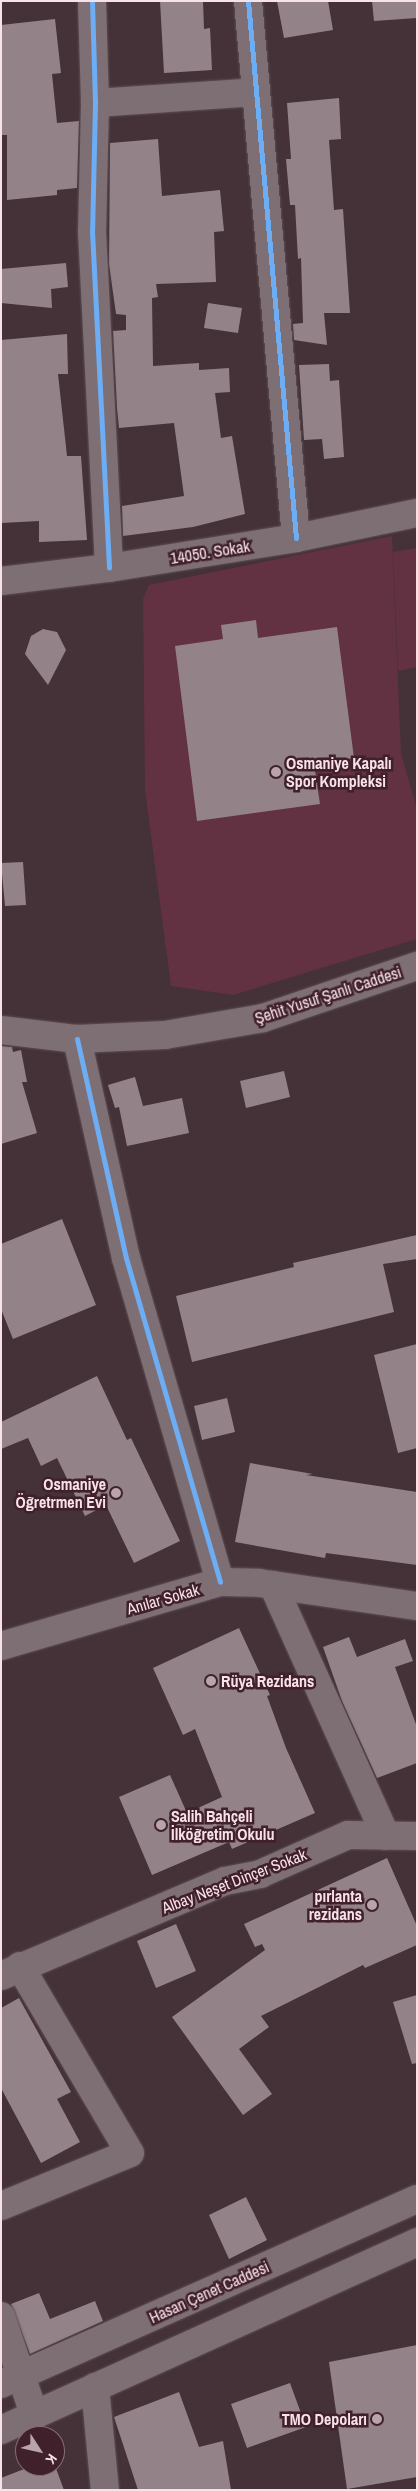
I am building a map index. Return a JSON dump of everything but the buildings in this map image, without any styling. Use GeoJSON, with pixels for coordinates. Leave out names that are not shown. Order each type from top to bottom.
{"type":"FeatureCollection","features":[{"type":"Feature","properties":{"kind":"street"},"geometry":{"type":"LineString","coordinates":[[92,1],[95,103],[92,232],[109,568]]}},
{"type":"Feature","properties":{"kind":"street"},"geometry":{"type":"LineString","coordinates":[[248,1],[296,538]]}},
{"type":"Feature","properties":{"kind":"street"},"geometry":{"type":"LineString","coordinates":[[95,103],[256,92]]}},
{"type":"Feature","properties":{"kind":"street","name":"14050. Sokak"},"geometry":{"type":"LineString","coordinates":[[1,580],[109,568],[296,538],[417,513]]}},
{"type":"Feature","properties":{"kind":"street","name":"Şehit Yusuf Şanlı Caddesi"},"geometry":{"type":"LineString","coordinates":[[1,1030],[77,1039],[165,1035],[263,1018],[417,966]]}},
{"type":"Feature","properties":{"kind":"street"},"geometry":{"type":"LineString","coordinates":[[77,1039],[126,1258],[220,1582]]}},
{"type":"Feature","properties":{"kind":"street","name":"Anılar Sokak"},"geometry":{"type":"LineString","coordinates":[[1,1646],[220,1582],[273,1585],[417,1606]]}},
{"type":"Feature","properties":{"kind":"street"},"geometry":{"type":"LineString","coordinates":[[273,1585],[386,1836]]}},
{"type":"Feature","properties":{"kind":"street","name":"Albay Neşet Dinçer Sokak"},"geometry":{"type":"LineString","coordinates":[[10,1971],[226,1881],[260,1874],[348,1835],[417,1836]]}},
{"type":"Feature","properties":{"kind":"street"},"geometry":{"type":"LineString","coordinates":[[1,2206],[130,2153],[10,1971]]}},
{"type":"Feature","properties":{"kind":"street","name":"Hasan Çenet Caddesi"},"geometry":{"type":"LineString","coordinates":[[12,2379],[417,2199]]}},
{"type":"Feature","properties":{"kind":"street"},"geometry":{"type":"LineString","coordinates":[[1,2430],[417,2242]]}},
{"type":"Feature","properties":{"kind":"street"},"geometry":{"type":"LineString","coordinates":[[1,2316],[12,2379],[34,2414]]}},
{"type":"Feature","properties":{"kind":"street"},"geometry":{"type":"LineString","coordinates":[[95,2387],[104,2490]]}},
{"type":"Feature","properties":{"kind":"shaded area","name":"Osmaniye Kapalı Spor Kompleksi"},"geometry":{"type":"Polygon","coordinates":[[[392,536],[401,754],[417,809],[417,939],[233,995],[171,986],[145,790],[143,599],[149,585],[392,536]]]}},
{"type":"Feature","properties":{"kind":"shaded area"},"geometry":{"type":"Polygon","coordinates":[[[417,548],[417,667],[398,671],[393,552],[417,548]]]}},
{"type":"Feature","properties":{"kind":"cycle path"},"geometry":{"type":"LineString","coordinates":[[92,1],[95,103],[92,231],[109,568]]}},
{"type":"Feature","properties":{"kind":"cycle path"},"geometry":{"type":"LineString","coordinates":[[248,1],[296,538]]}},
{"type":"Feature","properties":{"kind":"cycle path"},"geometry":{"type":"LineString","coordinates":[[77,1039],[126,1258],[220,1582]]}},
{"type":"Feature","properties":{"kind":"place","name":"Osmaniye Kapalı Spor Kompleksi"},"geometry":{"type":"Point","coordinates":[276,772]}},
{"type":"Feature","properties":{"kind":"place","name":"Osmaniye Öğretrmen Evi"},"geometry":{"type":"Point","coordinates":[116,1493]}},
{"type":"Feature","properties":{"kind":"place","name":"Rüya Rezidans"},"geometry":{"type":"Point","coordinates":[211,1681]}},
{"type":"Feature","properties":{"kind":"place","name":"Salih Bahçeli İlköğretim Okulu"},"geometry":{"type":"Point","coordinates":[161,1825]}},
{"type":"Feature","properties":{"kind":"place","name":"pırlanta rezidans"},"geometry":{"type":"Point","coordinates":[372,1905]}},
{"type":"Feature","properties":{"kind":"place","name":"TMO Depoları"},"geometry":{"type":"Point","coordinates":[377,2419]}}]}
